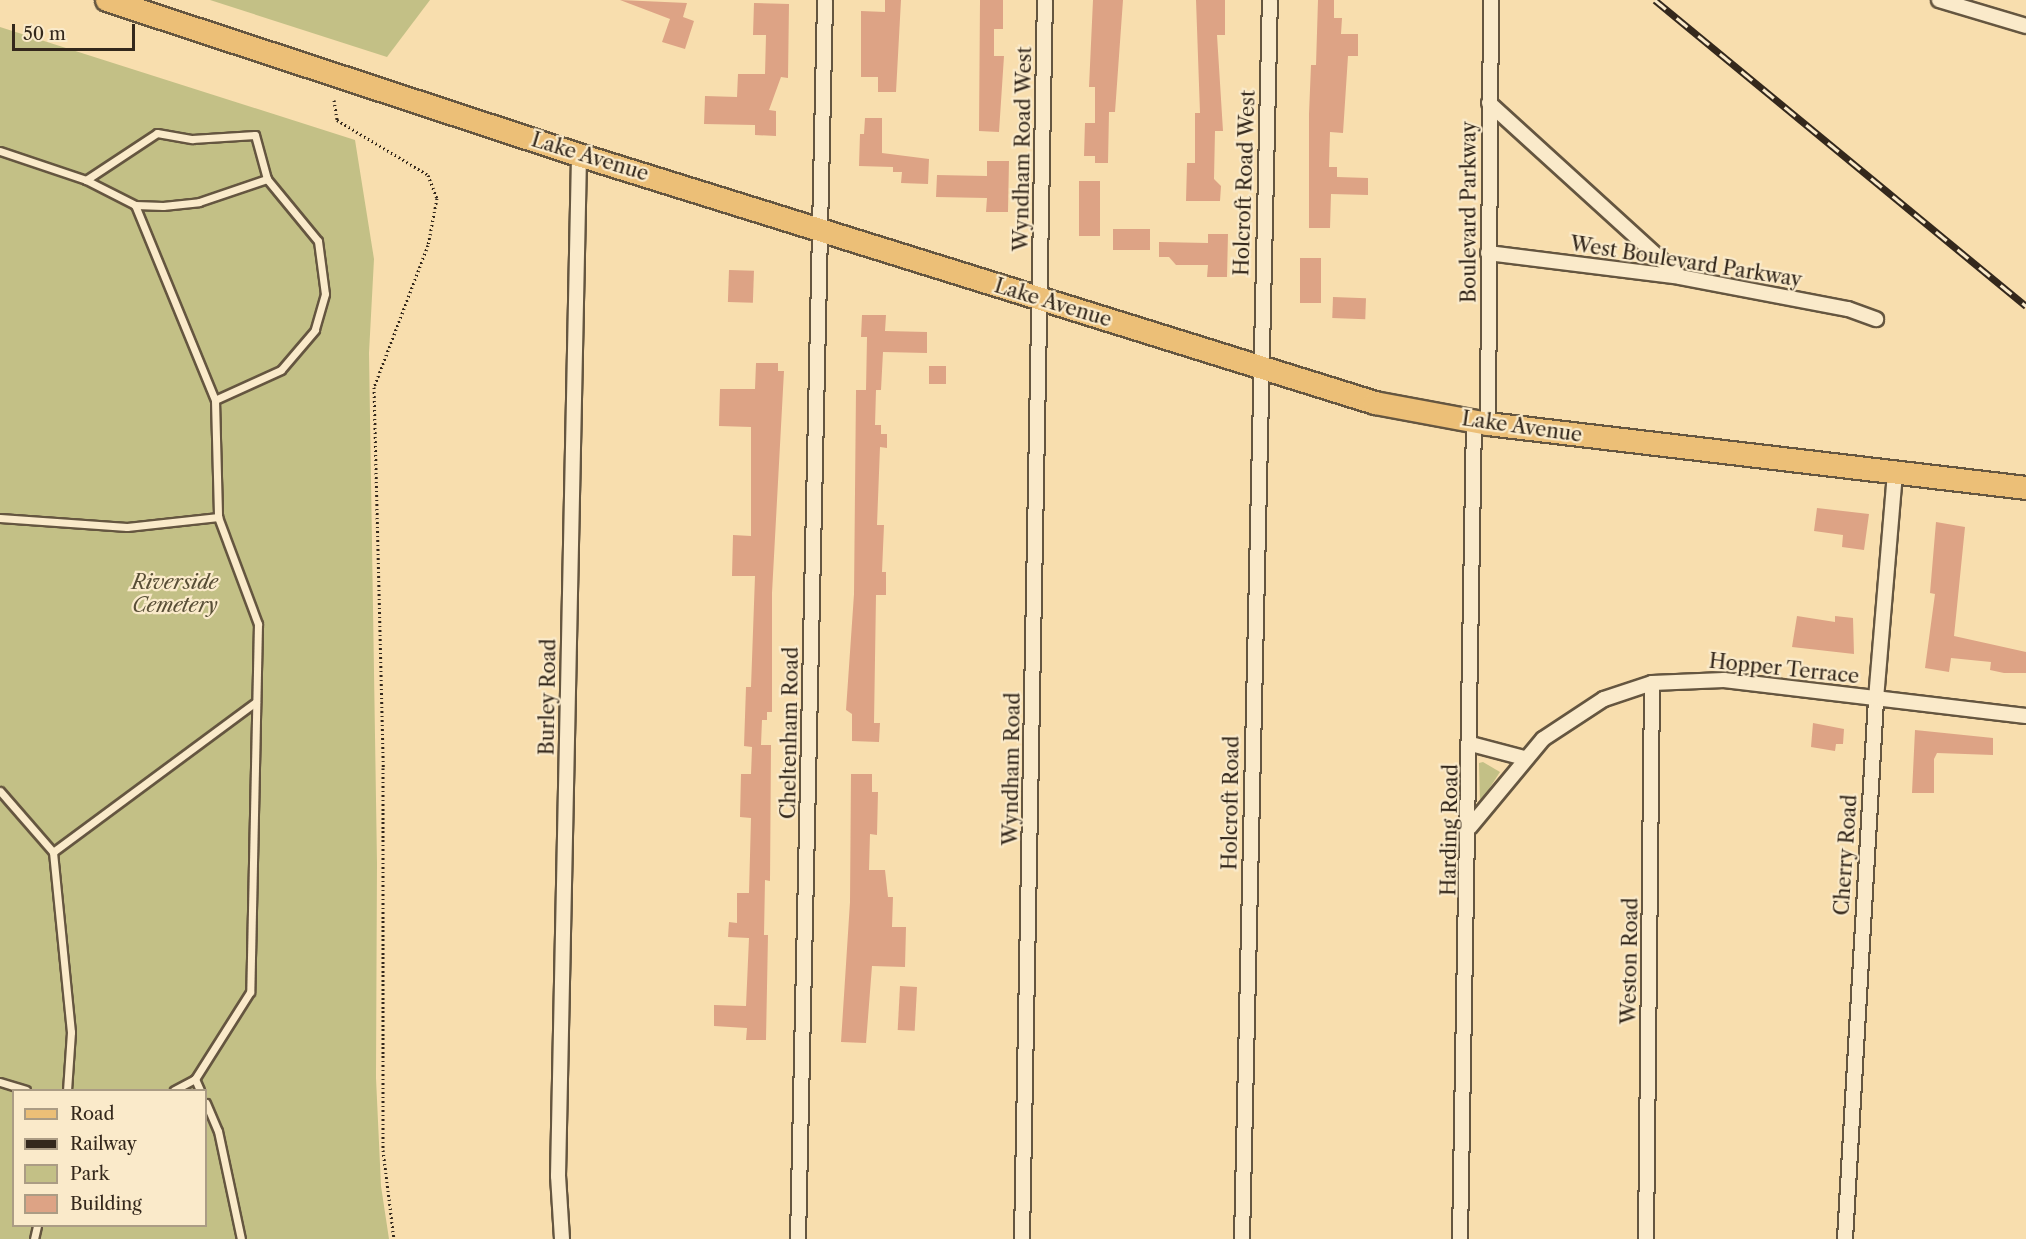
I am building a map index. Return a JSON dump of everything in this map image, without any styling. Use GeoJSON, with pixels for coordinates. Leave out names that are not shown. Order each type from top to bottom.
{"type":"FeatureCollection","features":[{"type":"Feature","properties":{"kind":"main road","name":"Lake Avenue"},"geometry":{"type":"LineString","coordinates":[[107,0],[579,155],[820,228],[1375,404],[1481,423],[2026,488]]}},
{"type":"Feature","properties":{"kind":"street","name":"Cheltenham Road"},"geometry":{"type":"LineString","coordinates":[[798,1239],[825,0]]}},
{"type":"Feature","properties":{"kind":"street","name":"Wyndham Road West"},"geometry":{"type":"LineString","coordinates":[[1040,299],[1045,0]]}},
{"type":"Feature","properties":{"kind":"street","name":"Holcroft Road West"},"geometry":{"type":"LineString","coordinates":[[1259,367],[1269,0]]}},
{"type":"Feature","properties":{"kind":"street","name":"Boulevard Parkway"},"geometry":{"type":"LineString","coordinates":[[1481,423],[1488,253],[1491,0]]}},
{"type":"Feature","properties":{"kind":"street"},"geometry":{"type":"LineString","coordinates":[[1939,0],[2026,26]]}},
{"type":"Feature","properties":{"kind":"street"},"geometry":{"type":"LineString","coordinates":[[1489,103],[1680,277]]}},
{"type":"Feature","properties":{"kind":"street","name":"Burley Road"},"geometry":{"type":"LineString","coordinates":[[562,1239],[558,1164],[579,155]]}},
{"type":"Feature","properties":{"kind":"street","name":"West Boulevard Parkway"},"geometry":{"type":"LineString","coordinates":[[1488,253],[1680,277],[1848,309],[1876,319]]}},
{"type":"Feature","properties":{"kind":"street","name":"Wyndham Road"},"geometry":{"type":"LineString","coordinates":[[1022,1239],[1040,299]]}},
{"type":"Feature","properties":{"kind":"street","name":"Holcroft Road"},"geometry":{"type":"LineString","coordinates":[[1242,1239],[1259,367]]}},
{"type":"Feature","properties":{"kind":"street","name":"Harding Road"},"geometry":{"type":"LineString","coordinates":[[1460,1239],[1481,423]]}},
{"type":"Feature","properties":{"kind":"street","name":"Cherry Road"},"geometry":{"type":"LineString","coordinates":[[1845,1239],[1875,699],[1895,474]]}},
{"type":"Feature","properties":{"kind":"street","name":"Hopper Terrace"},"geometry":{"type":"LineString","coordinates":[[1470,827],[1524,758],[1543,739],[1581,711],[1652,684],[1724,680],[2026,716]]}},
{"type":"Feature","properties":{"kind":"street","name":"Weston Road"},"geometry":{"type":"LineString","coordinates":[[1646,1239],[1652,684]]}},
{"type":"Feature","properties":{"kind":"street"},"geometry":{"type":"LineString","coordinates":[[1471,744],[1524,758]]}},
{"type":"Feature","properties":{"kind":"lane"},"geometry":{"type":"LineString","coordinates":[[86,180],[110,161],[157,133],[192,139],[255,135],[267,179],[318,241],[325,294],[315,330],[281,370],[215,400]]}},
{"type":"Feature","properties":{"kind":"lane"},"geometry":{"type":"LineString","coordinates":[[0,151],[86,180],[135,205],[163,206],[199,202],[267,179]]}},
{"type":"Feature","properties":{"kind":"lane"},"geometry":{"type":"LineString","coordinates":[[135,205],[215,400],[218,517],[258,624],[250,992],[195,1079],[176,1089]]}},
{"type":"Feature","properties":{"kind":"lane"},"geometry":{"type":"LineString","coordinates":[[0,518],[127,527],[218,517]]}},
{"type":"Feature","properties":{"kind":"lane"},"geometry":{"type":"LineString","coordinates":[[53,852],[256,702]]}},
{"type":"Feature","properties":{"kind":"lane"},"geometry":{"type":"LineString","coordinates":[[0,791],[53,852],[71,1032],[67,1089]]}},
{"type":"Feature","properties":{"kind":"lane"},"geometry":{"type":"LineString","coordinates":[[195,1079],[200,1089]]}},
{"type":"Feature","properties":{"kind":"lane"},"geometry":{"type":"LineString","coordinates":[[0,1082],[23,1089]]}},
{"type":"Feature","properties":{"kind":"lane"},"geometry":{"type":"LineString","coordinates":[[207,1105],[218,1131],[241,1239]]}},
{"type":"Feature","properties":{"kind":"path"},"geometry":{"type":"LineString","coordinates":[[334,100],[338,120],[428,175],[437,198],[428,245],[374,387],[382,768],[382,1150],[394,1239]]}},
{"type":"Feature","properties":{"kind":"green space"},"geometry":{"type":"Polygon","coordinates":[[[210,0],[430,0],[387,57],[210,0]]]}},
{"type":"Feature","properties":{"kind":"green space","name":"Riverside Cemetery"},"geometry":{"type":"Polygon","coordinates":[[[0,27],[355,140],[374,259],[369,353],[377,863],[376,1078],[381,1186],[389,1239],[0,1239],[0,27]]]}},
{"type":"Feature","properties":{"kind":"green space"},"geometry":{"type":"Polygon","coordinates":[[[1483,762],[1500,772],[1480,803],[1479,763],[1483,762]]]}},
{"type":"Feature","properties":{"kind":"building"},"geometry":{"type":"Polygon","coordinates":[[[620,0],[687,3],[683,17],[694,21],[685,49],[662,42],[670,19],[620,0]]]}},
{"type":"Feature","properties":{"kind":"building"},"geometry":{"type":"Polygon","coordinates":[[[885,0],[901,0],[896,92],[878,92],[878,77],[861,77],[861,11],[885,12],[885,0]]]}},
{"type":"Feature","properties":{"kind":"building"},"geometry":{"type":"Polygon","coordinates":[[[980,0],[1003,0],[1003,29],[994,29],[994,56],[1004,56],[999,132],[979,131],[980,0]]]}},
{"type":"Feature","properties":{"kind":"building"},"geometry":{"type":"Polygon","coordinates":[[[1093,0],[1123,0],[1115,112],[1109,112],[1108,163],[1095,163],[1095,156],[1084,156],[1085,123],[1095,123],[1095,87],[1089,87],[1093,0]]]}},
{"type":"Feature","properties":{"kind":"building"},"geometry":{"type":"Polygon","coordinates":[[[1196,0],[1225,0],[1225,35],[1217,35],[1223,131],[1215,131],[1214,179],[1221,186],[1220,201],[1186,201],[1187,163],[1195,163],[1195,113],[1200,113],[1196,0]]]}},
{"type":"Feature","properties":{"kind":"building"},"geometry":{"type":"Polygon","coordinates":[[[1318,0],[1334,0],[1334,18],[1342,18],[1341,34],[1358,34],[1358,56],[1348,56],[1343,133],[1330,132],[1329,167],[1337,167],[1337,177],[1368,178],[1368,195],[1331,194],[1330,228],[1309,228],[1309,114],[1311,65],[1316,65],[1318,0]]]}},
{"type":"Feature","properties":{"kind":"building"},"geometry":{"type":"Polygon","coordinates":[[[754,3],[789,4],[788,78],[781,77],[769,110],[776,111],[776,136],[755,135],[755,125],[704,124],[705,96],[737,97],[738,74],[765,74],[766,35],[753,35],[754,3]]]}},
{"type":"Feature","properties":{"kind":"building"},"geometry":{"type":"Polygon","coordinates":[[[865,118],[882,118],[882,153],[929,159],[928,184],[901,183],[902,172],[893,172],[893,167],[859,166],[860,134],[864,134],[865,118]]]}},
{"type":"Feature","properties":{"kind":"building"},"geometry":{"type":"Polygon","coordinates":[[[987,161],[1009,161],[1008,212],[986,212],[987,198],[936,197],[937,175],[987,176],[987,161]]]}},
{"type":"Feature","properties":{"kind":"building"},"geometry":{"type":"Polygon","coordinates":[[[1079,181],[1100,181],[1100,236],[1079,236],[1079,181]]]}},
{"type":"Feature","properties":{"kind":"building"},"geometry":{"type":"Polygon","coordinates":[[[1113,229],[1150,229],[1150,250],[1113,250],[1113,229]]]}},
{"type":"Feature","properties":{"kind":"building"},"geometry":{"type":"Polygon","coordinates":[[[1208,234],[1228,234],[1227,277],[1207,277],[1208,265],[1176,265],[1169,257],[1159,257],[1159,242],[1208,243],[1208,234]]]}},
{"type":"Feature","properties":{"kind":"building"},"geometry":{"type":"Polygon","coordinates":[[[1300,258],[1321,258],[1321,303],[1300,303],[1300,258]]]}},
{"type":"Feature","properties":{"kind":"building"},"geometry":{"type":"Polygon","coordinates":[[[729,270],[754,271],[753,303],[728,302],[729,270]]]}},
{"type":"Feature","properties":{"kind":"building"},"geometry":{"type":"Polygon","coordinates":[[[1333,297],[1366,298],[1365,319],[1332,318],[1333,297]]]}},
{"type":"Feature","properties":{"kind":"building"},"geometry":{"type":"Polygon","coordinates":[[[862,315],[886,315],[885,331],[927,332],[927,353],[883,352],[881,390],[866,390],[867,337],[861,337],[862,315]]]}},
{"type":"Feature","properties":{"kind":"building"},"geometry":{"type":"Polygon","coordinates":[[[756,363],[778,363],[778,371],[784,371],[772,593],[772,712],[767,712],[767,720],[762,720],[761,745],[771,745],[770,881],[765,880],[764,935],[768,935],[766,1040],[746,1040],[747,1028],[714,1026],[714,1005],[746,1006],[749,938],[728,937],[729,922],[737,923],[737,893],[749,893],[751,818],[740,817],[741,774],[751,774],[752,747],[744,746],[746,687],[751,687],[755,576],[732,576],[733,535],[751,536],[751,427],[719,426],[720,389],[755,389],[756,363]]]}},
{"type":"Feature","properties":{"kind":"building"},"geometry":{"type":"Polygon","coordinates":[[[929,366],[946,366],[946,384],[929,384],[929,366]]]}},
{"type":"Feature","properties":{"kind":"building"},"geometry":{"type":"Polygon","coordinates":[[[856,390],[876,390],[875,425],[881,425],[881,434],[887,434],[887,448],[880,447],[877,525],[884,525],[882,572],[886,572],[886,595],[876,595],[874,723],[880,723],[879,742],[852,741],[852,714],[846,710],[854,594],[856,390]]]}},
{"type":"Feature","properties":{"kind":"building"},"geometry":{"type":"Polygon","coordinates":[[[1817,508],[1869,514],[1864,550],[1842,547],[1843,535],[1814,531],[1817,508]]]}},
{"type":"Feature","properties":{"kind":"building"},"geometry":{"type":"Polygon","coordinates":[[[1936,522],[1965,527],[1954,636],[2026,652],[2026,673],[2004,673],[1990,670],[1991,662],[1951,658],[1949,672],[1925,668],[1935,594],[1930,593],[1936,522]]]}},
{"type":"Feature","properties":{"kind":"building"},"geometry":{"type":"Polygon","coordinates":[[[1797,616],[1835,622],[1835,616],[1853,618],[1854,654],[1792,647],[1797,616]]]}},
{"type":"Feature","properties":{"kind":"building"},"geometry":{"type":"Polygon","coordinates":[[[1813,723],[1844,729],[1843,744],[1836,744],[1835,751],[1811,747],[1813,723]]]}},
{"type":"Feature","properties":{"kind":"building"},"geometry":{"type":"Polygon","coordinates":[[[1915,730],[1993,738],[1993,755],[1937,753],[1934,759],[1934,793],[1912,793],[1915,730]]]}},
{"type":"Feature","properties":{"kind":"building"},"geometry":{"type":"Polygon","coordinates":[[[851,774],[872,774],[872,792],[878,792],[877,835],[870,834],[869,870],[885,870],[888,897],[893,897],[892,927],[906,927],[905,967],[872,966],[866,1043],[841,1042],[850,902],[851,774]]]}},
{"type":"Feature","properties":{"kind":"building"},"geometry":{"type":"Polygon","coordinates":[[[900,986],[917,987],[915,1031],[898,1030],[900,986]]]}},
{"type":"Feature","properties":{"kind":"railway"},"geometry":{"type":"LineString","coordinates":[[1655,0],[2026,306]]}}]}
